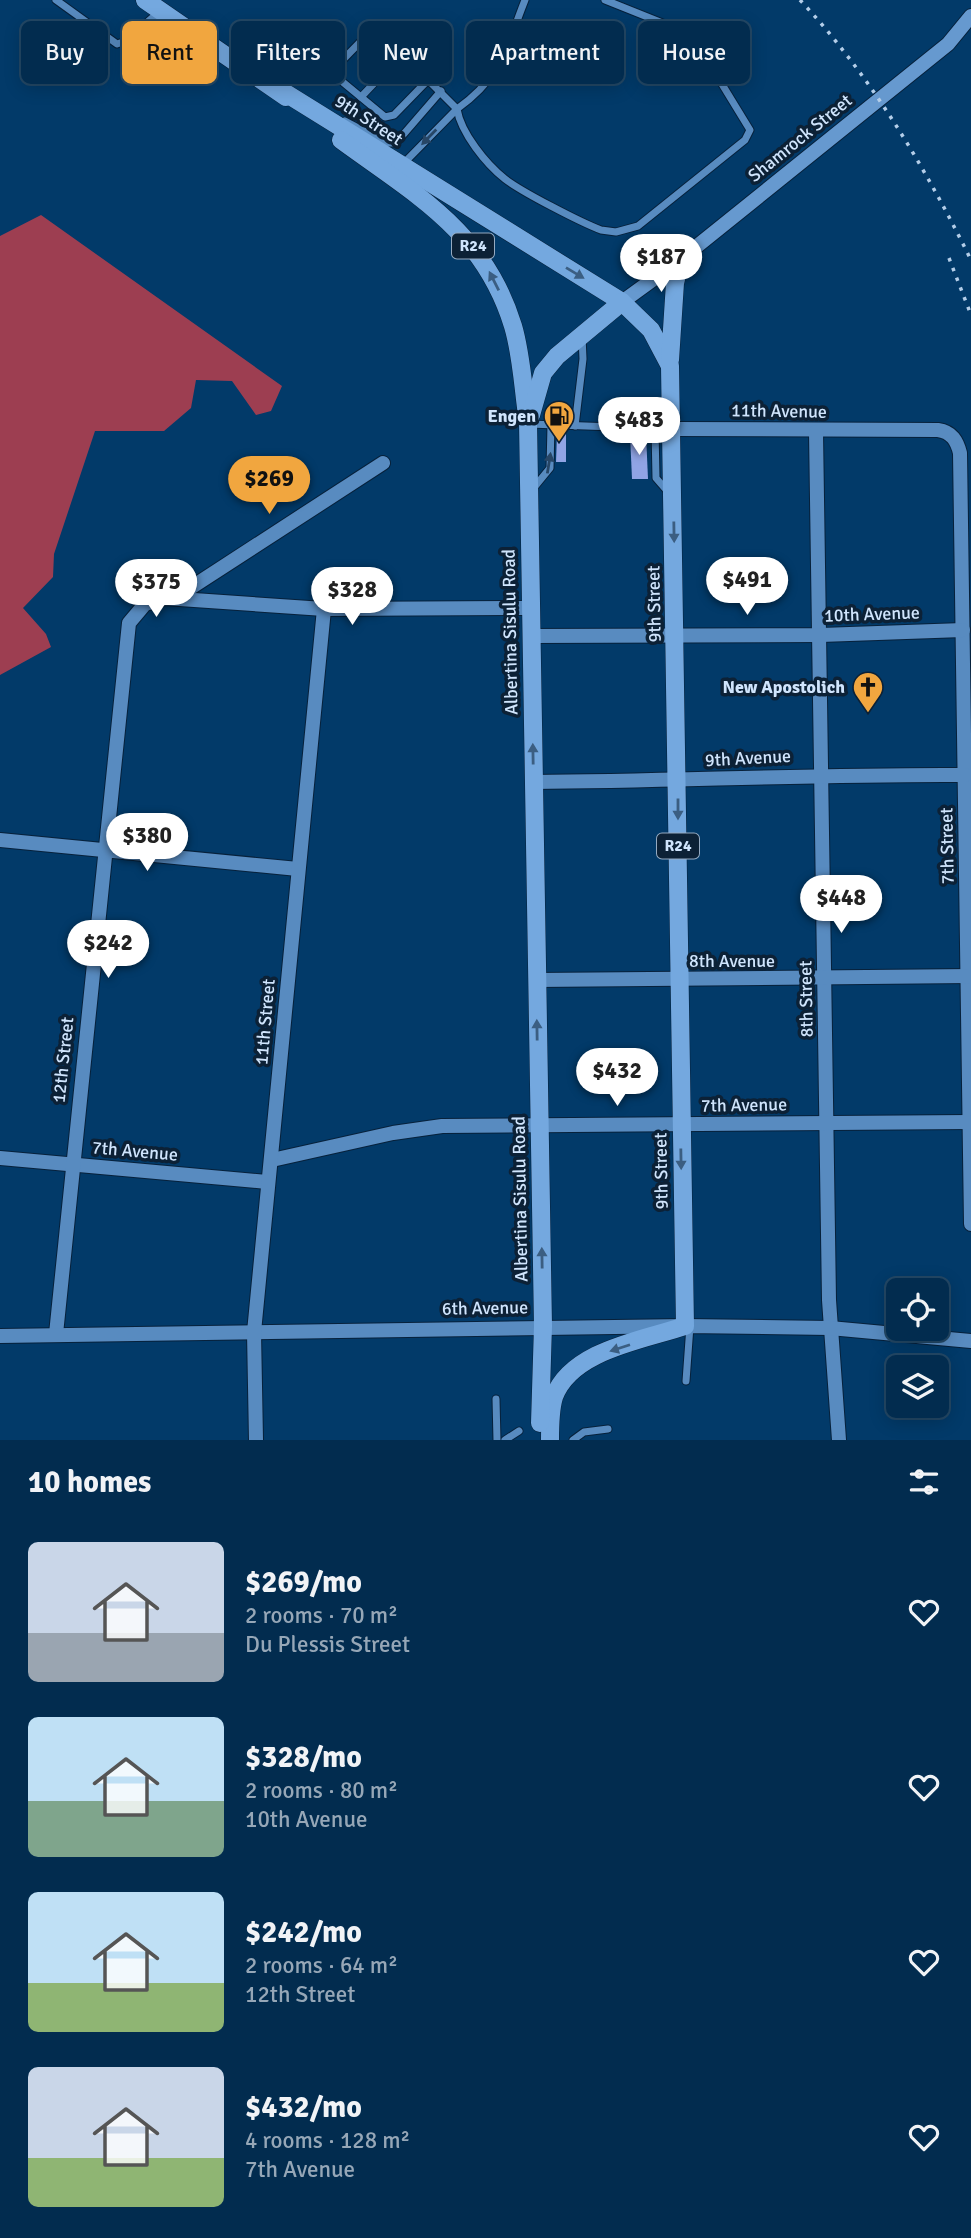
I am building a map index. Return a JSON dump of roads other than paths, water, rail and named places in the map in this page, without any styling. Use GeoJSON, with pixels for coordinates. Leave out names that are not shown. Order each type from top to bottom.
{"type":"FeatureCollection","features":[{"type":"Feature","properties":{"kind":"main road","name":"Albertina Sisulu Road"},"geometry":{"type":"LineString","coordinates":[[150,3],[395,171],[472,244],[490,272],[513,327],[528,423],[543,1326],[539,1440]]}},
{"type":"Feature","properties":{"kind":"main road","name":"9th Street"},"geometry":{"type":"LineString","coordinates":[[395,171],[622,302],[651,330],[670,366],[664,429],[673,496],[681,1126],[687,1326]]}},
{"type":"Feature","properties":{"kind":"main road"},"geometry":{"type":"LineString","coordinates":[[670,366],[675,283],[681,259]]}},
{"type":"Feature","properties":{"kind":"main road"},"geometry":{"type":"LineString","coordinates":[[528,423],[543,373],[622,302]]}},
{"type":"Feature","properties":{"kind":"main road"},"geometry":{"type":"LineString","coordinates":[[550,1440],[554,1396],[572,1372],[596,1356],[687,1326]]}},
{"type":"Feature","properties":{"kind":"street","name":"Shamrock Street"},"geometry":{"type":"LineString","coordinates":[[622,302],[681,259],[948,44],[971,16]]}},
{"type":"Feature","properties":{"kind":"street","name":"11th Avenue"},"geometry":{"type":"LineString","coordinates":[[664,429],[946,431],[958,444],[961,468]]}},
{"type":"Feature","properties":{"kind":"street","name":"8th Street"},"geometry":{"type":"LineString","coordinates":[[816,432],[830,1328],[839,1440]]}},
{"type":"Feature","properties":{"kind":"street"},"geometry":{"type":"LineString","coordinates":[[175,598],[383,463]]}},
{"type":"Feature","properties":{"kind":"street","name":"7th Street"},"geometry":{"type":"LineString","coordinates":[[961,468],[971,1224]]}},
{"type":"Feature","properties":{"kind":"street"},"geometry":{"type":"LineString","coordinates":[[175,598],[324,609],[531,608]]}},
{"type":"Feature","properties":{"kind":"street","name":"12th Street"},"geometry":{"type":"LineString","coordinates":[[56,1334],[103,851],[129,622],[145,604],[175,598]]}},
{"type":"Feature","properties":{"kind":"street","name":"11th Street"},"geometry":{"type":"LineString","coordinates":[[256,1440],[254,1332],[324,609]]}},
{"type":"Feature","properties":{"kind":"street","name":"10th Avenue"},"geometry":{"type":"LineString","coordinates":[[531,636],[821,635],[963,630]]}},
{"type":"Feature","properties":{"kind":"street","name":"9th Avenue"},"geometry":{"type":"LineString","coordinates":[[534,782],[820,774],[965,775]]}},
{"type":"Feature","properties":{"kind":"street"},"geometry":{"type":"LineString","coordinates":[[0,840],[298,869]]}},
{"type":"Feature","properties":{"kind":"street","name":"8th Avenue"},"geometry":{"type":"LineString","coordinates":[[536,980],[969,976]]}},
{"type":"Feature","properties":{"kind":"street","name":"7th Avenue"},"geometry":{"type":"LineString","coordinates":[[272,1160],[425,1128],[970,1122]]}},
{"type":"Feature","properties":{"kind":"street","name":"7th Avenue"},"geometry":{"type":"LineString","coordinates":[[0,1158],[267,1182]]}},
{"type":"Feature","properties":{"kind":"street","name":"6th Avenue"},"geometry":{"type":"LineString","coordinates":[[0,1336],[687,1326],[830,1328],[971,1341]]}},
{"type":"Feature","properties":{"kind":"lane"},"geometry":{"type":"LineString","coordinates":[[57,0],[117,44],[144,27],[150,3]]}},
{"type":"Feature","properties":{"kind":"lane"},"geometry":{"type":"LineString","coordinates":[[395,171],[457,109],[478,94],[495,74],[507,52],[525,0]]}},
{"type":"Feature","properties":{"kind":"lane"},"geometry":{"type":"LineString","coordinates":[[434,84],[457,109],[463,127],[472,141],[512,184],[601,230],[616,232],[638,226],[745,140],[750,130],[695,40],[680,30],[605,0]]}},
{"type":"Feature","properties":{"kind":"lane"},"geometry":{"type":"LineString","coordinates":[[345,58],[359,45]]}},
{"type":"Feature","properties":{"kind":"lane"},"geometry":{"type":"LineString","coordinates":[[345,84],[390,118],[424,84]]}},
{"type":"Feature","properties":{"kind":"lane"},"geometry":{"type":"LineString","coordinates":[[361,97],[373,84]]}},
{"type":"Feature","properties":{"kind":"lane"},"geometry":{"type":"LineString","coordinates":[[276,87],[391,144],[401,140],[441,91]]}},
{"type":"Feature","properties":{"kind":"lane"},"geometry":{"type":"LineString","coordinates":[[575,426],[583,359],[582,336]]}},
{"type":"Feature","properties":{"kind":"lane","name":"11th Avenue"},"geometry":{"type":"LineString","coordinates":[[528,423],[664,429]]}},
{"type":"Feature","properties":{"kind":"lane"},"geometry":{"type":"LineString","coordinates":[[529,493],[550,468],[551,425]]}},
{"type":"Feature","properties":{"kind":"lane"},"geometry":{"type":"LineString","coordinates":[[686,1381],[687,1326]]}},
{"type":"Feature","properties":{"kind":"lane"},"geometry":{"type":"LineString","coordinates":[[496,1399],[497,1440]]}},
{"type":"Feature","properties":{"kind":"lane"},"geometry":{"type":"LineString","coordinates":[[573,1440],[584,1432],[608,1429]]}},
{"type":"Feature","properties":{"kind":"lane"},"geometry":{"type":"LineString","coordinates":[[505,1440],[519,1432]]}},
{"type":"Feature","properties":{"kind":"railway"},"geometry":{"type":"LineString","coordinates":[[800,0],[850,60],[895,124],[935,191],[971,260]]}},
{"type":"Feature","properties":{"kind":"railway"},"geometry":{"type":"LineString","coordinates":[[949,258],[971,315]]}},
{"type":"Feature","properties":{"kind":"place","name":"Engen"},"geometry":{"type":"Point","coordinates":[559,443]}},
{"type":"Feature","properties":{"kind":"place","name":"New Apostolich"},"geometry":{"type":"Point","coordinates":[868,714]}}]}
